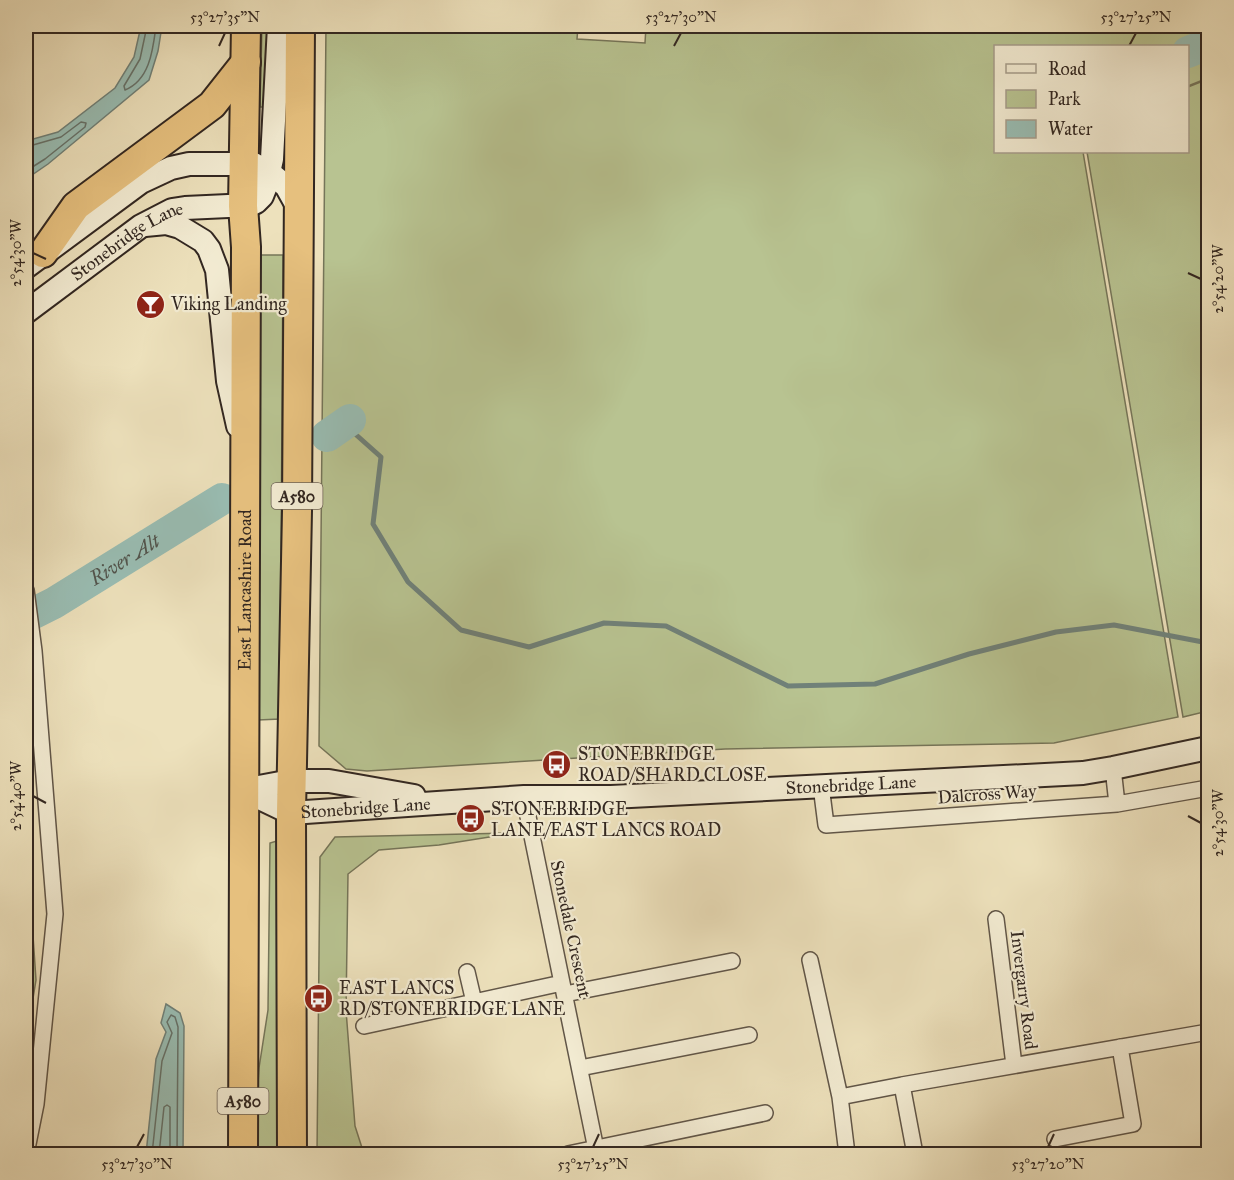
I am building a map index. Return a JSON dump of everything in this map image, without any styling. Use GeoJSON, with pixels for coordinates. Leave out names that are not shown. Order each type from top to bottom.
{"type":"FeatureCollection","features":[{"type":"Feature","properties":{"kind":"highway","name":"East Lancashire Road"},"geometry":{"type":"LineString","coordinates":[[243,1155],[246,247],[243,206],[257,168],[246,62],[246,26]]}},
{"type":"Feature","properties":{"kind":"highway","name":"A580"},"geometry":{"type":"LineString","coordinates":[[292,1155],[291,781],[300,211],[300,26]]}},
{"type":"Feature","properties":{"kind":"highway"},"geometry":{"type":"LineString","coordinates":[[34,260],[76,206],[212,105],[246,62]]}},
{"type":"Feature","properties":{"kind":"street"},"geometry":{"type":"LineString","coordinates":[[279,26],[257,168],[291,193],[300,211]]}},
{"type":"Feature","properties":{"kind":"street","name":"Stonebridge Lane"},"geometry":{"type":"LineString","coordinates":[[34,260],[154,175],[189,164],[257,168]]}},
{"type":"Feature","properties":{"kind":"street","name":"Stonebridge Lane"},"geometry":{"type":"LineString","coordinates":[[26,312],[141,226],[159,216],[178,209],[243,206]]}},
{"type":"Feature","properties":{"kind":"street"},"geometry":{"type":"LineString","coordinates":[[141,226],[166,223],[180,227],[203,241],[209,249],[217,270],[228,381],[244,453]]}},
{"type":"Feature","properties":{"kind":"street"},"geometry":{"type":"LineString","coordinates":[[26,590],[34,651],[32,707],[55,914],[36,1104],[26,1155]]}},
{"type":"Feature","properties":{"kind":"street","name":"Stonebridge Lane"},"geometry":{"type":"LineString","coordinates":[[243,790],[291,813],[524,797],[611,797],[1083,772],[1209,748]]}},
{"type":"Feature","properties":{"kind":"street"},"geometry":{"type":"LineString","coordinates":[[1113,768],[1117,804]]}},
{"type":"Feature","properties":{"kind":"street"},"geometry":{"type":"LineString","coordinates":[[243,790],[291,781],[329,781],[448,802]]}},
{"type":"Feature","properties":{"kind":"street","name":"Dalcross Way"},"geometry":{"type":"LineString","coordinates":[[821,786],[826,825],[1117,804],[1209,788]]}},
{"type":"Feature","properties":{"kind":"street","name":"Stonedale Crescent"},"geometry":{"type":"LineString","coordinates":[[524,797],[596,1152]]}},
{"type":"Feature","properties":{"kind":"street","name":"Invergarry Road"},"geometry":{"type":"LineString","coordinates":[[996,920],[1014,1065]]}},
{"type":"Feature","properties":{"kind":"street"},"geometry":{"type":"LineString","coordinates":[[810,960],[840,1097],[847,1155]]}},
{"type":"Feature","properties":{"kind":"street"},"geometry":{"type":"LineString","coordinates":[[364,1026],[474,1002],[732,961]]}},
{"type":"Feature","properties":{"kind":"street"},"geometry":{"type":"LineString","coordinates":[[467,972],[474,1002]]}},
{"type":"Feature","properties":{"kind":"street","name":"Invergarry Road"},"geometry":{"type":"LineString","coordinates":[[840,1097],[1209,1032]]}},
{"type":"Feature","properties":{"kind":"street"},"geometry":{"type":"LineString","coordinates":[[580,1068],[749,1035]]}},
{"type":"Feature","properties":{"kind":"street"},"geometry":{"type":"LineString","coordinates":[[1054,1139],[1133,1124],[1120,1047]]}},
{"type":"Feature","properties":{"kind":"street"},"geometry":{"type":"LineString","coordinates":[[902,1085],[915,1155]]}},
{"type":"Feature","properties":{"kind":"street"},"geometry":{"type":"LineString","coordinates":[[568,1155],[596,1152],[765,1113]]}},
{"type":"Feature","properties":{"kind":"green space"},"geometry":{"type":"Polygon","coordinates":[[[262,26],[271,26],[267,107],[260,107],[262,26]]]}},
{"type":"Feature","properties":{"kind":"green space"},"geometry":{"type":"Polygon","coordinates":[[[326,26],[578,26],[577,39],[645,43],[646,26],[1208,26],[1208,78],[1189,86],[1189,45],[994,45],[994,153],[1083,153],[1178,717],[1054,743],[725,749],[367,771],[346,769],[319,746],[326,26]]]}},
{"type":"Feature","properties":{"kind":"green space"},"geometry":{"type":"Polygon","coordinates":[[[1208,79],[1208,711],[1183,717],[1087,153],[1189,153],[1189,87],[1208,79]]]}},
{"type":"Feature","properties":{"kind":"green space"},"geometry":{"type":"Polygon","coordinates":[[[257,255],[283,255],[280,719],[258,720],[257,255]]]}},
{"type":"Feature","properties":{"kind":"green space"},"geometry":{"type":"Polygon","coordinates":[[[26,832],[36,980],[26,1041],[26,832]]]}},
{"type":"Feature","properties":{"kind":"green space"},"geometry":{"type":"Polygon","coordinates":[[[514,833],[439,845],[379,850],[348,874],[346,1010],[355,1126],[364,1154],[317,1154],[320,857],[335,837],[514,833]]]}},
{"type":"Feature","properties":{"kind":"green space"},"geometry":{"type":"Polygon","coordinates":[[[280,840],[278,1154],[256,1154],[259,1068],[268,1010],[270,843],[280,840]]]}},
{"type":"Feature","properties":{"kind":"water"},"geometry":{"type":"Polygon","coordinates":[[[141,26],[162,26],[158,51],[149,80],[48,164],[26,179],[26,141],[58,132],[115,88],[134,57],[141,26]]]}},
{"type":"Feature","properties":{"kind":"water"},"geometry":{"type":"Polygon","coordinates":[[[166,1004],[180,1013],[184,1026],[183,1154],[146,1154],[156,1059],[166,1032],[161,1023],[166,1004]]]}},
{"type":"Feature","properties":{"kind":"waterway","name":"River Alt"},"geometry":{"type":"LineString","coordinates":[[1189,52],[1208,44]]}},
{"type":"Feature","properties":{"kind":"waterway","name":"River Alt"},"geometry":{"type":"LineString","coordinates":[[327,436],[350,420]]}},
{"type":"Feature","properties":{"kind":"waterway"},"geometry":{"type":"LineString","coordinates":[[344,424],[381,457],[373,524],[408,582],[461,630],[529,647],[604,623],[666,626],[788,686],[875,684],[969,654],[1056,632],[1114,625],[1208,643]]}},
{"type":"Feature","properties":{"kind":"waterway","name":"River Alt"},"geometry":{"type":"LineString","coordinates":[[26,617],[54,603],[222,499]]}},
{"type":"Feature","properties":{"kind":"place","name":"Viking Landing"},"geometry":{"type":"Point","coordinates":[150,304]}},
{"type":"Feature","properties":{"kind":"place","name":"STONEBRIDGE ROAD/SHARD CLOSE"},"geometry":{"type":"Point","coordinates":[557,764]}},
{"type":"Feature","properties":{"kind":"place","name":"STONEBRIDGE LANE/EAST LANCS ROAD"},"geometry":{"type":"Point","coordinates":[470,819]}},
{"type":"Feature","properties":{"kind":"place","name":"EAST LANCS RD/STONEBRIDGE LANE"},"geometry":{"type":"Point","coordinates":[318,998]}}]}
